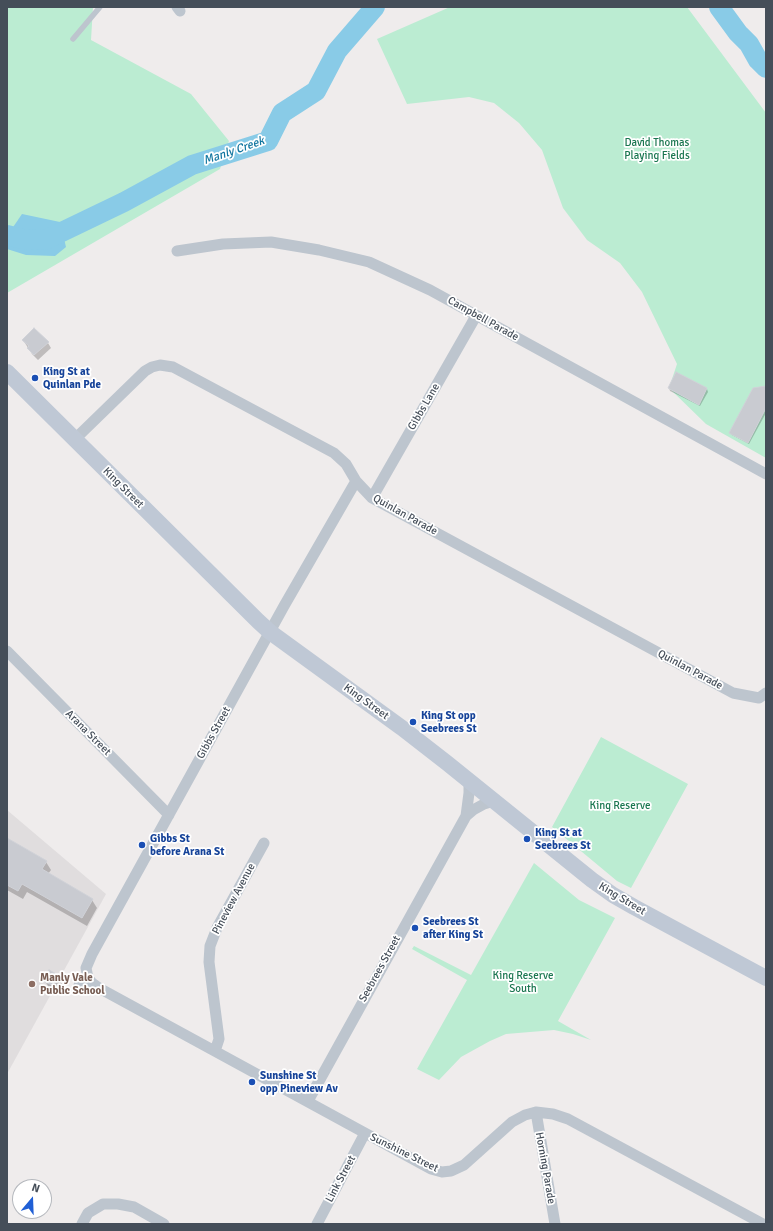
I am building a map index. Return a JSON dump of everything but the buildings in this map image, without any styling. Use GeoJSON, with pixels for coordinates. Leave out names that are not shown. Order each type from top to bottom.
{"type":"FeatureCollection","features":[{"type":"Feature","properties":{"kind":"street","name":"Campbell Parade"},"geometry":{"type":"LineString","coordinates":[[177,251],[223,244],[271,242],[319,250],[369,262],[430,290],[766,474]]}},
{"type":"Feature","properties":{"kind":"street","name":"Gibbs Lane"},"geometry":{"type":"LineString","coordinates":[[372,498],[476,316]]}},
{"type":"Feature","properties":{"kind":"street","name":"Quinlan Parade"},"geometry":{"type":"LineString","coordinates":[[74,440],[145,371],[152,367],[167,365],[173,367],[334,453],[346,464],[356,481],[372,498],[733,693],[759,698],[766,693]]}},
{"type":"Feature","properties":{"kind":"street","name":"King Street"},"geometry":{"type":"LineString","coordinates":[[7,372],[74,440],[270,632],[402,728],[469,780],[592,880],[613,895],[766,978]]}},
{"type":"Feature","properties":{"kind":"street","name":"Gibbs Street"},"geometry":{"type":"LineString","coordinates":[[88,978],[86,976],[86,968],[89,959],[270,632],[356,481]]}},
{"type":"Feature","properties":{"kind":"street","name":"Arana Street"},"geometry":{"type":"LineString","coordinates":[[7,651],[169,815]]}},
{"type":"Feature","properties":{"kind":"street","name":"Seebrees Street"},"geometry":{"type":"LineString","coordinates":[[466,816],[469,780]]}},
{"type":"Feature","properties":{"kind":"street","name":"Seebrees Street"},"geometry":{"type":"LineString","coordinates":[[308,1101],[466,816],[484,804],[494,801]]}},
{"type":"Feature","properties":{"kind":"street","name":"Pineview Avenue"},"geometry":{"type":"LineString","coordinates":[[215,1051],[219,1039],[209,962],[210,946],[217,928],[264,843]]}},
{"type":"Feature","properties":{"kind":"street"},"geometry":{"type":"LineString","coordinates":[[79,986],[88,978]]}},
{"type":"Feature","properties":{"kind":"street","name":"Sunshine Street"},"geometry":{"type":"LineString","coordinates":[[88,978],[99,988],[431,1169],[442,1172],[451,1171],[464,1166],[512,1122],[536,1112]]}},
{"type":"Feature","properties":{"kind":"street"},"geometry":{"type":"LineString","coordinates":[[536,1112],[553,1114],[568,1120],[763,1224]]}},
{"type":"Feature","properties":{"kind":"street","name":"Horning Parade"},"geometry":{"type":"LineString","coordinates":[[536,1112],[555,1224]]}},
{"type":"Feature","properties":{"kind":"street","name":"Link Street"},"geometry":{"type":"LineString","coordinates":[[317,1224],[365,1133]]}},
{"type":"Feature","properties":{"kind":"street"},"geometry":{"type":"LineString","coordinates":[[82,1224],[88,1213],[103,1204],[118,1204],[134,1207],[164,1224]]}},
{"type":"Feature","properties":{"kind":"lane"},"geometry":{"type":"LineString","coordinates":[[73,39],[100,7]]}},
{"type":"Feature","properties":{"kind":"shaded area","name":"Manly Vale Public School"},"geometry":{"type":"Polygon","coordinates":[[[7,810],[106,894],[7,1074],[7,810]]]}},
{"type":"Feature","properties":{"kind":"green space"},"geometry":{"type":"Polygon","coordinates":[[[7,7],[93,7],[91,40],[191,94],[229,141],[220,169],[7,293],[7,7]]]}},
{"type":"Feature","properties":{"kind":"green space","name":"David Thomas Playing Fields"},"geometry":{"type":"Polygon","coordinates":[[[450,7],[687,7],[766,113],[766,458],[706,424],[669,388],[677,364],[642,292],[620,263],[587,240],[563,208],[542,150],[519,123],[494,103],[469,97],[407,104],[377,39],[450,7]]]}},
{"type":"Feature","properties":{"kind":"green space","name":"King Reserve"},"geometry":{"type":"Polygon","coordinates":[[[601,737],[688,784],[631,888],[617,881],[552,827],[601,737]]]}},
{"type":"Feature","properties":{"kind":"green space","name":"King Reserve South"},"geometry":{"type":"Polygon","coordinates":[[[534,863],[579,900],[615,918],[558,1021],[591,1040],[554,1030],[506,1034],[461,1057],[439,1080],[417,1069],[467,980],[412,949],[414,946],[471,975],[534,863]]]}},
{"type":"Feature","properties":{"kind":"water"},"geometry":{"type":"Polygon","coordinates":[[[22,214],[60,222],[66,247],[55,256],[26,255],[7,249],[7,236],[22,214]]]}},
{"type":"Feature","properties":{"kind":"waterway","name":"Manly Creek"},"geometry":{"type":"LineString","coordinates":[[7,235],[22,239],[45,240],[124,202],[192,165],[268,141],[282,113],[316,91],[337,51],[375,7]]}},
{"type":"Feature","properties":{"kind":"waterway","name":"Manly Creek"},"geometry":{"type":"LineString","coordinates":[[719,7],[738,33],[749,44],[758,60],[766,68]]}},
{"type":"Feature","properties":{"kind":"place","name":"King St at Quinlan Pde"},"geometry":{"type":"Point","coordinates":[35,378]}},
{"type":"Feature","properties":{"kind":"place","name":"King St opp Seebrees St"},"geometry":{"type":"Point","coordinates":[413,722]}},
{"type":"Feature","properties":{"kind":"place","name":"King St at Seebrees St"},"geometry":{"type":"Point","coordinates":[527,839]}},
{"type":"Feature","properties":{"kind":"place","name":"Gibbs St before Arana St"},"geometry":{"type":"Point","coordinates":[142,845]}},
{"type":"Feature","properties":{"kind":"place","name":"Seebrees St after King St"},"geometry":{"type":"Point","coordinates":[415,928]}},
{"type":"Feature","properties":{"kind":"place","name":"Manly Vale Public School"},"geometry":{"type":"Point","coordinates":[32,984]}},
{"type":"Feature","properties":{"kind":"place","name":"Sunshine St opp Pineview Av"},"geometry":{"type":"Point","coordinates":[252,1082]}}]}
